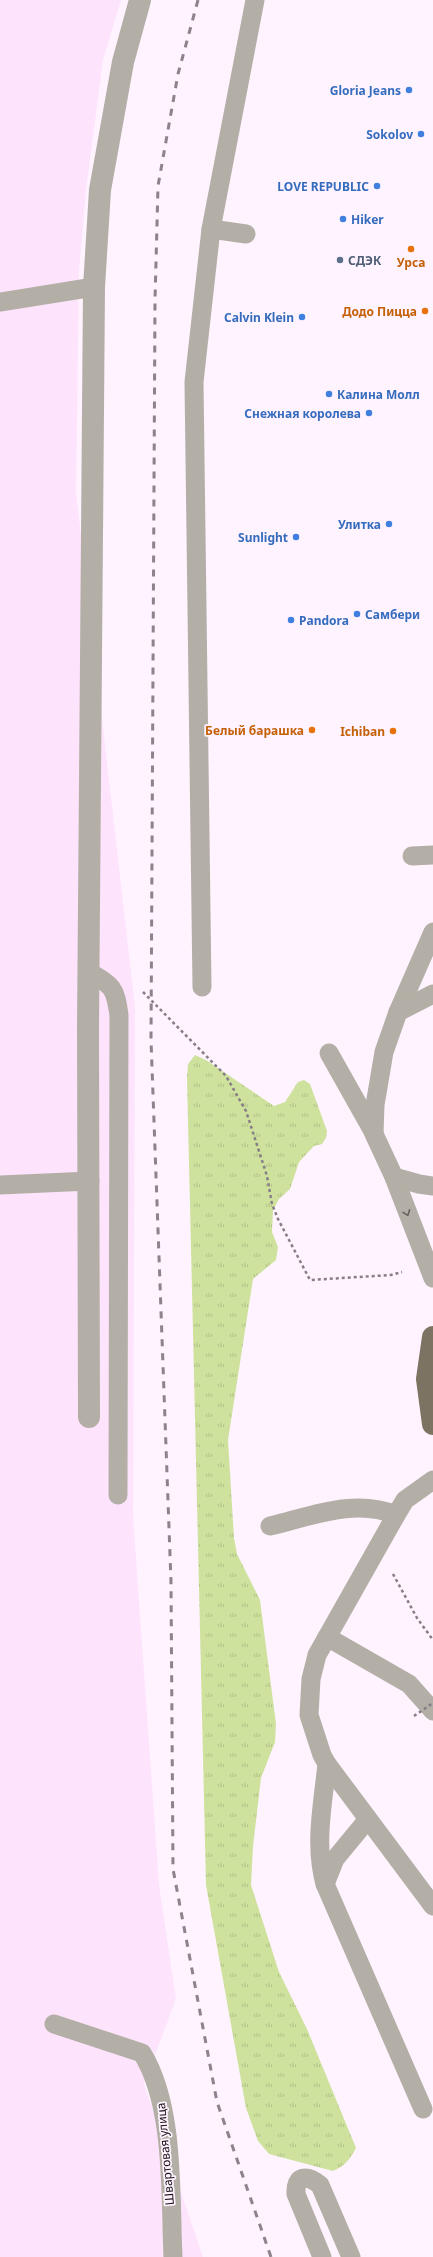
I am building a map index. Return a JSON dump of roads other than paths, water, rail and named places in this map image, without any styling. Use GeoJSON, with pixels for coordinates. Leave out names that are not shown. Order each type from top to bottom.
{"type":"FeatureCollection","features":[{"type":"Feature","properties":{"kind":"main road"},"geometry":{"type":"LineString","coordinates":[[433,1337],[427,1379],[433,1424]]}},
{"type":"Feature","properties":{"kind":"street"},"geometry":{"type":"LineString","coordinates":[[89,1417],[89,972],[94,287],[100,190],[123,62],[140,0]]}},
{"type":"Feature","properties":{"kind":"lane"},"geometry":{"type":"LineString","coordinates":[[202,987],[194,382],[211,229],[256,0]]}},
{"type":"Feature","properties":{"kind":"lane"},"geometry":{"type":"LineString","coordinates":[[211,229],[246,234]]}},
{"type":"Feature","properties":{"kind":"lane"},"geometry":{"type":"LineString","coordinates":[[0,302],[94,287]]}},
{"type":"Feature","properties":{"kind":"lane"},"geometry":{"type":"LineString","coordinates":[[412,856],[433,855]]}},
{"type":"Feature","properties":{"kind":"lane"},"geometry":{"type":"LineString","coordinates":[[374,1134],[377,1082],[384,1052],[398,1012],[433,932]]}},
{"type":"Feature","properties":{"kind":"lane"},"geometry":{"type":"LineString","coordinates":[[89,972],[109,984],[116,996],[119,1015],[118,1495]]}},
{"type":"Feature","properties":{"kind":"lane"},"geometry":{"type":"LineString","coordinates":[[398,1012],[433,994]]}},
{"type":"Feature","properties":{"kind":"lane"},"geometry":{"type":"LineString","coordinates":[[329,1053],[374,1134],[394,1177],[433,1278]]}},
{"type":"Feature","properties":{"kind":"lane"},"geometry":{"type":"LineString","coordinates":[[394,1177],[433,1186]]}},
{"type":"Feature","properties":{"kind":"lane"},"geometry":{"type":"LineString","coordinates":[[0,1185],[90,1181]]}},
{"type":"Feature","properties":{"kind":"lane"},"geometry":{"type":"LineString","coordinates":[[433,1480],[405,1500],[396,1515],[384,1539],[317,1655],[308,1697],[312,1726],[326,1764],[433,1906]]}},
{"type":"Feature","properties":{"kind":"lane"},"geometry":{"type":"LineString","coordinates":[[270,1526],[358,1507],[383,1510],[396,1515]]}},
{"type":"Feature","properties":{"kind":"lane"},"geometry":{"type":"LineString","coordinates":[[327,1637],[409,1684],[418,1691],[433,1711]]}},
{"type":"Feature","properties":{"kind":"lane"},"geometry":{"type":"LineString","coordinates":[[326,1764],[319,1852],[325,1884],[423,2109]]}},
{"type":"Feature","properties":{"kind":"lane"},"geometry":{"type":"LineString","coordinates":[[325,1884],[335,1859],[368,1819]]}},
{"type":"Feature","properties":{"kind":"lane","name":"Швартовая улица"},"geometry":{"type":"LineString","coordinates":[[54,2024],[142,2052],[153,2070],[162,2106],[168,2152],[173,2257]]}},
{"type":"Feature","properties":{"kind":"lane"},"geometry":{"type":"LineString","coordinates":[[322,2257],[296,2194],[296,2185],[299,2180],[304,2178],[314,2180],[320,2185],[351,2257]]}},
{"type":"Feature","properties":{"kind":"railway"},"geometry":{"type":"LineString","coordinates":[[198,0],[178,74],[158,186],[155,300],[151,1040],[171,1582],[173,1869],[217,2102],[271,2257]]}},
{"type":"Feature","properties":{"kind":"place","name":"Gloria Jeans"},"geometry":{"type":"Point","coordinates":[409,90]}},
{"type":"Feature","properties":{"kind":"place","name":"Sokolov"},"geometry":{"type":"Point","coordinates":[421,134]}},
{"type":"Feature","properties":{"kind":"place","name":"LOVE REPUBLIC"},"geometry":{"type":"Point","coordinates":[377,186]}},
{"type":"Feature","properties":{"kind":"place","name":"Hiker"},"geometry":{"type":"Point","coordinates":[343,219]}},
{"type":"Feature","properties":{"kind":"place","name":"Урса"},"geometry":{"type":"Point","coordinates":[411,249]}},
{"type":"Feature","properties":{"kind":"place","name":"СДЭК"},"geometry":{"type":"Point","coordinates":[340,260]}},
{"type":"Feature","properties":{"kind":"place","name":"Додо Пицца"},"geometry":{"type":"Point","coordinates":[425,311]}},
{"type":"Feature","properties":{"kind":"place","name":"Calvin Klein"},"geometry":{"type":"Point","coordinates":[302,317]}},
{"type":"Feature","properties":{"kind":"place","name":"Калина Молл"},"geometry":{"type":"Point","coordinates":[329,394]}},
{"type":"Feature","properties":{"kind":"place","name":"Снежная королева"},"geometry":{"type":"Point","coordinates":[369,413]}},
{"type":"Feature","properties":{"kind":"place","name":"Улитка"},"geometry":{"type":"Point","coordinates":[389,524]}},
{"type":"Feature","properties":{"kind":"place","name":"Sunlight"},"geometry":{"type":"Point","coordinates":[296,537]}},
{"type":"Feature","properties":{"kind":"place","name":"Самбери"},"geometry":{"type":"Point","coordinates":[357,614]}},
{"type":"Feature","properties":{"kind":"place","name":"Pandora"},"geometry":{"type":"Point","coordinates":[291,620]}},
{"type":"Feature","properties":{"kind":"place","name":"Белый барашка"},"geometry":{"type":"Point","coordinates":[312,730]}},
{"type":"Feature","properties":{"kind":"place","name":"Ichiban"},"geometry":{"type":"Point","coordinates":[393,731]}}]}
